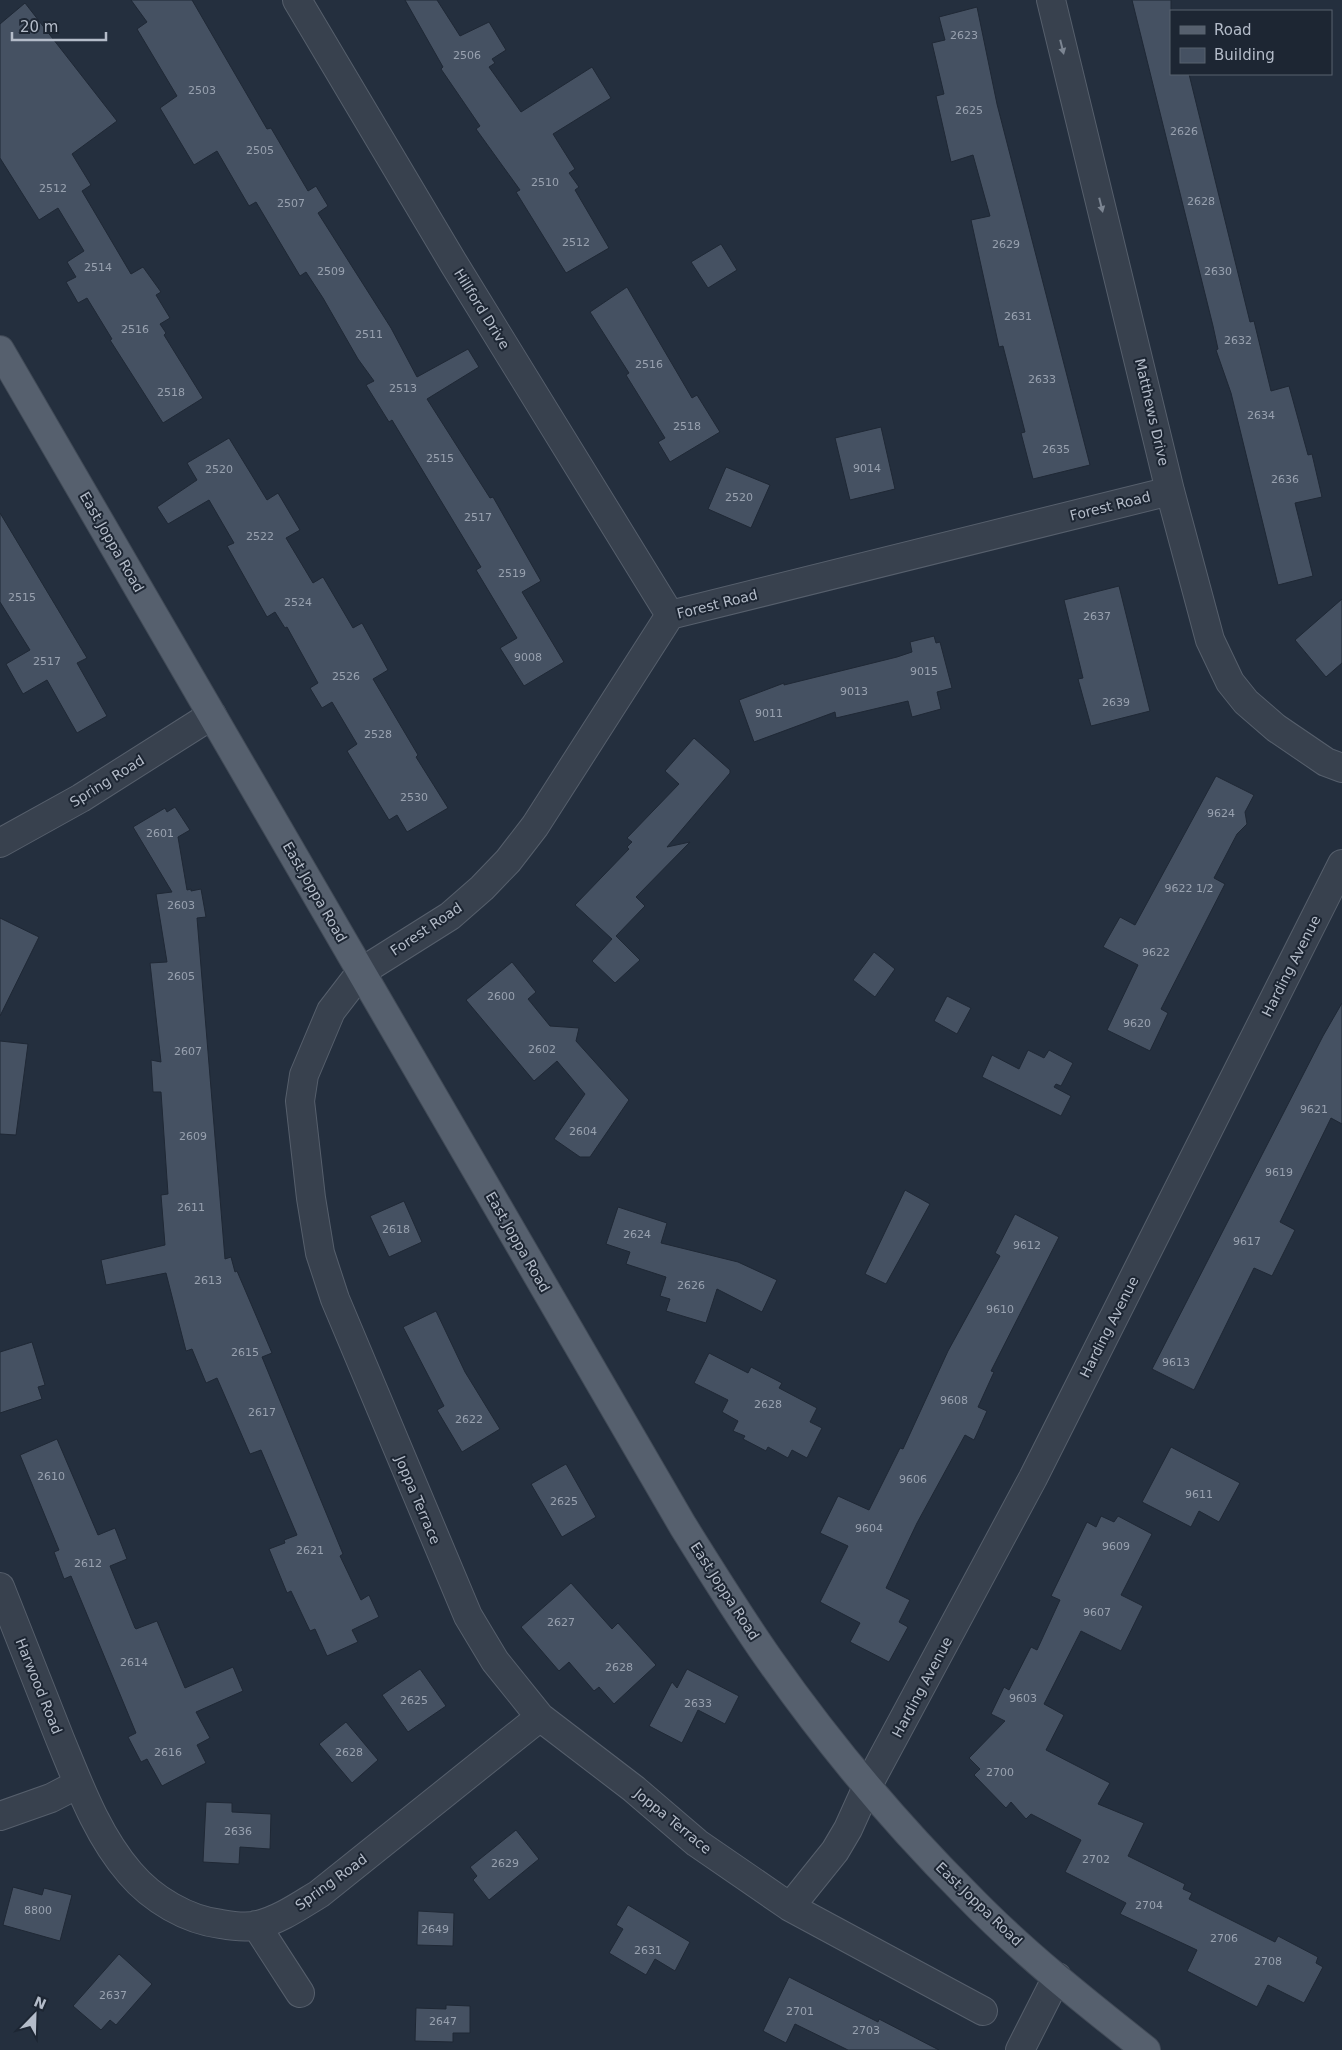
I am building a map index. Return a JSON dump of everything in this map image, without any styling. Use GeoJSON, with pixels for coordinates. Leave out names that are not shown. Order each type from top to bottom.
{"type":"FeatureCollection","features":[{"type":"Feature","properties":{"kind":"main road","name":"East Joppa Road"},"geometry":{"type":"LineString","coordinates":[[0,350],[683,1526],[769,1659],[816,1723],[867,1787],[967,1895],[1057,1977],[1146,2050]]}},
{"type":"Feature","properties":{"kind":"street","name":"Hillford Drive"},"geometry":{"type":"LineString","coordinates":[[297,0],[454,264],[670,615]]}},
{"type":"Feature","properties":{"kind":"street","name":"Matthews Drive"},"geometry":{"type":"LineString","coordinates":[[1051,0],[1170,491],[1210,640],[1230,682],[1246,702],[1276,728],[1326,762],[1342,768]]}},
{"type":"Feature","properties":{"kind":"street","name":"Forest Road"},"geometry":{"type":"LineString","coordinates":[[361,972],[450,916],[482,888],[508,860],[535,826],[670,615],[1170,491]]}},
{"type":"Feature","properties":{"kind":"street","name":"Spring Road"},"geometry":{"type":"LineString","coordinates":[[0,842],[81,798],[212,715]]}},
{"type":"Feature","properties":{"kind":"street","name":"Harding Avenue"},"geometry":{"type":"LineString","coordinates":[[867,1787],[1033,1478],[1342,864]]}},
{"type":"Feature","properties":{"kind":"street","name":"Joppa Terrace"},"geometry":{"type":"LineString","coordinates":[[361,972],[331,1011],[304,1075],[300,1102],[311,1198],[320,1254],[334,1299],[468,1616],[495,1661],[540,1717],[634,1789],[696,1843],[790,1907],[983,2011]]}},
{"type":"Feature","properties":{"kind":"street","name":"Harwood Road"},"geometry":{"type":"LineString","coordinates":[[0,1587],[78,1784]]}},
{"type":"Feature","properties":{"kind":"street","name":"Spring Road"},"geometry":{"type":"LineString","coordinates":[[78,1784],[109,1845],[130,1874],[155,1895],[180,1912],[206,1922],[233,1926],[256,1925],[283,1916],[319,1894],[540,1717]]}},
{"type":"Feature","properties":{"kind":"street"},"geometry":{"type":"LineString","coordinates":[[0,1816],[51,1798],[78,1784]]}},
{"type":"Feature","properties":{"kind":"street"},"geometry":{"type":"LineString","coordinates":[[790,1907],[835,1851],[848,1829],[867,1787]]}},
{"type":"Feature","properties":{"kind":"street"},"geometry":{"type":"LineString","coordinates":[[256,1925],[300,1993]]}},
{"type":"Feature","properties":{"kind":"street"},"geometry":{"type":"LineString","coordinates":[[1020,2050],[1057,1977]]}},
{"type":"Feature","properties":{"kind":"building"},"geometry":{"type":"Polygon","coordinates":[[[131,0],[192,0],[267,129],[271,128],[308,191],[316,186],[328,206],[318,213],[391,328],[417,377],[468,349],[479,367],[427,399],[490,498],[493,497],[541,581],[522,592],[564,662],[524,686],[500,648],[517,638],[476,570],[481,567],[392,420],[389,422],[366,385],[374,381],[358,359],[323,298],[306,272],[300,276],[256,202],[249,206],[217,151],[194,165],[160,108],[177,96],[137,29],[147,22],[131,0]]]}},
{"type":"Feature","properties":{"kind":"building"},"geometry":{"type":"Polygon","coordinates":[[[405,0],[437,0],[460,36],[489,22],[506,50],[492,59],[495,63],[489,67],[521,112],[592,67],[611,98],[553,134],[575,169],[569,173],[579,187],[575,190],[609,248],[566,273],[516,192],[520,190],[476,129],[480,126],[441,69],[443,67],[405,0]]]}},
{"type":"Feature","properties":{"kind":"building"},"geometry":{"type":"Polygon","coordinates":[[[1132,0],[1171,0],[1170,75],[1189,75],[1250,322],[1254,321],[1271,391],[1289,386],[1308,455],[1312,454],[1322,497],[1295,503],[1313,576],[1278,585],[1231,393],[1216,350],[1218,349],[1132,0]]]}},
{"type":"Feature","properties":{"kind":"building"},"geometry":{"type":"Polygon","coordinates":[[[25,3],[117,121],[72,154],[91,185],[82,191],[131,274],[143,267],[161,292],[156,295],[170,318],[160,324],[166,333],[164,335],[203,398],[163,423],[110,340],[112,339],[87,298],[78,303],[66,282],[76,277],[67,262],[84,251],[58,208],[39,220],[0,158],[0,24],[25,3]]]}},
{"type":"Feature","properties":{"kind":"building"},"geometry":{"type":"Polygon","coordinates":[[[977,7],[997,104],[1090,465],[1033,479],[1021,433],[1025,432],[1003,346],[999,347],[971,220],[990,216],[973,155],[951,162],[936,96],[944,94],[932,43],[945,40],[939,17],[977,7]]]}},
{"type":"Feature","properties":{"kind":"building"},"geometry":{"type":"Polygon","coordinates":[[[721,244],[737,270],[708,288],[691,262],[721,244]]]}},
{"type":"Feature","properties":{"kind":"building"},"geometry":{"type":"Polygon","coordinates":[[[627,287],[692,398],[697,395],[720,432],[670,462],[658,442],[665,438],[626,375],[629,373],[590,312],[627,287]]]}},
{"type":"Feature","properties":{"kind":"building"},"geometry":{"type":"Polygon","coordinates":[[[881,427],[895,489],[850,500],[835,438],[881,427]]]}},
{"type":"Feature","properties":{"kind":"building"},"geometry":{"type":"Polygon","coordinates":[[[229,438],[267,500],[278,493],[300,530],[286,538],[313,583],[323,577],[353,628],[362,623],[388,670],[373,679],[418,755],[416,757],[448,808],[407,832],[397,815],[389,820],[347,751],[357,744],[332,702],[322,708],[310,688],[318,683],[287,627],[285,628],[275,612],[267,617],[227,546],[234,543],[209,500],[168,524],[157,507],[197,480],[187,463],[229,438]]]}},
{"type":"Feature","properties":{"kind":"building"},"geometry":{"type":"Polygon","coordinates":[[[726,467],[770,485],[751,528],[708,509],[726,467]]]}},
{"type":"Feature","properties":{"kind":"building"},"geometry":{"type":"Polygon","coordinates":[[[0,513],[87,658],[77,663],[107,716],[77,733],[47,680],[23,694],[6,664],[30,650],[0,602],[0,513]]]}},
{"type":"Feature","properties":{"kind":"building"},"geometry":{"type":"Polygon","coordinates":[[[1119,586],[1150,711],[1091,726],[1078,679],[1083,678],[1064,600],[1119,586]]]}},
{"type":"Feature","properties":{"kind":"building"},"geometry":{"type":"Polygon","coordinates":[[[1342,599],[1342,663],[1326,677],[1295,640],[1342,599]]]}},
{"type":"Feature","properties":{"kind":"building"},"geometry":{"type":"Polygon","coordinates":[[[934,636],[936,643],[940,642],[952,688],[937,692],[941,709],[912,717],[908,701],[836,718],[835,712],[754,742],[739,700],[784,683],[784,685],[897,657],[912,652],[910,642],[934,636]]]}},
{"type":"Feature","properties":{"kind":"building"},"geometry":{"type":"Polygon","coordinates":[[[694,738],[730,770],[730,773],[667,847],[690,842],[636,897],[645,906],[616,936],[640,960],[615,983],[592,961],[612,939],[575,905],[629,849],[627,847],[632,842],[627,838],[679,784],[665,771],[694,738]]]}},
{"type":"Feature","properties":{"kind":"building"},"geometry":{"type":"Polygon","coordinates":[[[1216,776],[1254,795],[1245,812],[1247,824],[1237,834],[1214,878],[1225,884],[1161,1009],[1168,1013],[1150,1051],[1107,1030],[1138,965],[1103,947],[1120,917],[1135,925],[1216,776]]]}},
{"type":"Feature","properties":{"kind":"building"},"geometry":{"type":"Polygon","coordinates":[[[175,807],[190,830],[178,837],[187,890],[201,889],[206,917],[197,918],[225,1259],[231,1257],[235,1272],[237,1271],[272,1353],[262,1357],[343,1554],[340,1556],[361,1600],[369,1595],[379,1617],[352,1630],[358,1642],[327,1656],[315,1629],[310,1631],[291,1591],[287,1593],[269,1549],[285,1543],[284,1540],[297,1535],[261,1450],[250,1454],[217,1378],[206,1383],[192,1349],[186,1351],[166,1273],[106,1285],[101,1260],[165,1245],[161,1195],[168,1194],[161,1092],[153,1092],[151,1060],[161,1062],[150,963],[167,962],[156,894],[172,892],[133,827],[165,808],[167,812],[175,807]]]}},
{"type":"Feature","properties":{"kind":"building"},"geometry":{"type":"Polygon","coordinates":[[[0,918],[39,937],[0,1016],[0,918]]]}},
{"type":"Feature","properties":{"kind":"building"},"geometry":{"type":"Polygon","coordinates":[[[874,952],[895,969],[875,997],[853,980],[874,952]]]}},
{"type":"Feature","properties":{"kind":"building"},"geometry":{"type":"Polygon","coordinates":[[[512,962],[536,992],[528,999],[550,1026],[579,1028],[576,1041],[629,1100],[590,1157],[580,1157],[554,1139],[585,1094],[557,1061],[534,1081],[466,1000],[512,962]]]}},
{"type":"Feature","properties":{"kind":"building"},"geometry":{"type":"Polygon","coordinates":[[[947,996],[971,1008],[957,1034],[934,1021],[947,996]]]}},
{"type":"Feature","properties":{"kind":"building"},"geometry":{"type":"Polygon","coordinates":[[[1342,1003],[1342,1124],[1331,1118],[1280,1222],[1295,1230],[1272,1276],[1254,1268],[1194,1390],[1152,1369],[1323,1036],[1342,1003]]]}},
{"type":"Feature","properties":{"kind":"building"},"geometry":{"type":"Polygon","coordinates":[[[0,1041],[28,1044],[16,1135],[0,1134],[0,1041]]]}},
{"type":"Feature","properties":{"kind":"building"},"geometry":{"type":"Polygon","coordinates":[[[1028,1050],[1044,1058],[1049,1050],[1073,1063],[1061,1086],[1056,1084],[1054,1087],[1071,1096],[1061,1116],[982,1077],[992,1055],[1019,1069],[1028,1050]]]}},
{"type":"Feature","properties":{"kind":"building"},"geometry":{"type":"Polygon","coordinates":[[[905,1190],[930,1204],[886,1284],[865,1274],[905,1190]]]}},
{"type":"Feature","properties":{"kind":"building"},"geometry":{"type":"Polygon","coordinates":[[[404,1201],[422,1242],[389,1257],[370,1216],[404,1201]]]}},
{"type":"Feature","properties":{"kind":"building"},"geometry":{"type":"Polygon","coordinates":[[[618,1207],[667,1223],[661,1243],[738,1262],[777,1280],[762,1312],[717,1289],[706,1323],[666,1311],[670,1299],[660,1296],[666,1277],[626,1264],[630,1252],[606,1244],[618,1207]]]}},
{"type":"Feature","properties":{"kind":"building"},"geometry":{"type":"Polygon","coordinates":[[[1015,1214],[1059,1237],[991,1371],[994,1372],[978,1407],[987,1411],[974,1440],[965,1435],[917,1523],[886,1588],[910,1600],[899,1622],[908,1627],[889,1662],[850,1642],[860,1623],[820,1602],[848,1546],[820,1533],[838,1496],[869,1510],[900,1448],[903,1449],[948,1351],[1000,1256],[995,1253],[1015,1214]]]}},
{"type":"Feature","properties":{"kind":"building"},"geometry":{"type":"Polygon","coordinates":[[[436,1311],[465,1372],[500,1429],[462,1452],[437,1410],[444,1406],[403,1327],[436,1311]]]}},
{"type":"Feature","properties":{"kind":"building"},"geometry":{"type":"Polygon","coordinates":[[[32,1342],[45,1385],[38,1387],[42,1399],[0,1413],[0,1352],[32,1342]]]}},
{"type":"Feature","properties":{"kind":"building"},"geometry":{"type":"Polygon","coordinates":[[[709,1353],[748,1373],[751,1367],[782,1383],[779,1388],[817,1408],[810,1422],[822,1428],[807,1458],[792,1450],[788,1458],[768,1447],[766,1451],[743,1439],[745,1436],[733,1431],[738,1421],[722,1412],[728,1400],[694,1383],[709,1353]]]}},
{"type":"Feature","properties":{"kind":"building"},"geometry":{"type":"Polygon","coordinates":[[[57,1439],[98,1535],[115,1528],[127,1559],[110,1566],[135,1628],[157,1621],[185,1688],[233,1667],[243,1691],[196,1712],[210,1738],[197,1745],[206,1763],[162,1786],[147,1759],[141,1762],[128,1737],[136,1733],[71,1576],[64,1579],[54,1552],[59,1550],[20,1455],[57,1439]]]}},
{"type":"Feature","properties":{"kind":"building"},"geometry":{"type":"Polygon","coordinates":[[[1171,1447],[1240,1483],[1219,1522],[1199,1511],[1191,1527],[1142,1502],[1171,1447]]]}},
{"type":"Feature","properties":{"kind":"building"},"geometry":{"type":"Polygon","coordinates":[[[566,1464],[596,1517],[562,1537],[531,1484],[566,1464]]]}},
{"type":"Feature","properties":{"kind":"building"},"geometry":{"type":"Polygon","coordinates":[[[1101,1516],[1114,1522],[1118,1516],[1152,1534],[1121,1595],[1143,1606],[1121,1651],[1081,1631],[1044,1704],[1064,1715],[1046,1750],[1110,1783],[1098,1804],[1144,1823],[1128,1856],[1185,1884],[1183,1889],[1192,1893],[1189,1899],[1275,1942],[1278,1936],[1318,1957],[1316,1963],[1323,1967],[1304,2003],[1268,1985],[1257,2007],[1187,1971],[1197,1950],[1120,1914],[1126,1903],[1065,1872],[1081,1840],[1031,1814],[1026,1819],[1011,1802],[1006,1808],[974,1775],[980,1769],[969,1758],[1005,1721],[991,1714],[1004,1687],[1009,1690],[1031,1647],[1037,1650],[1060,1600],[1051,1596],[1087,1522],[1096,1527],[1101,1516]]]}},
{"type":"Feature","properties":{"kind":"building"},"geometry":{"type":"Polygon","coordinates":[[[571,1583],[612,1629],[618,1623],[656,1665],[614,1704],[599,1687],[594,1691],[569,1662],[559,1671],[521,1627],[571,1583]]]}},
{"type":"Feature","properties":{"kind":"building"},"geometry":{"type":"Polygon","coordinates":[[[420,1669],[446,1706],[408,1732],[382,1695],[420,1669]]]}},
{"type":"Feature","properties":{"kind":"building"},"geometry":{"type":"Polygon","coordinates":[[[687,1669],[739,1696],[725,1724],[698,1710],[682,1743],[649,1726],[672,1682],[677,1688],[687,1669]]]}},
{"type":"Feature","properties":{"kind":"building"},"geometry":{"type":"Polygon","coordinates":[[[346,1722],[378,1760],[352,1783],[319,1744],[346,1722]]]}},
{"type":"Feature","properties":{"kind":"building"},"geometry":{"type":"Polygon","coordinates":[[[206,1802],[232,1803],[232,1812],[271,1814],[270,1849],[240,1847],[239,1864],[203,1862],[206,1802]]]}},
{"type":"Feature","properties":{"kind":"building"},"geometry":{"type":"Polygon","coordinates":[[[516,1830],[539,1859],[489,1900],[473,1880],[477,1876],[470,1867],[516,1830]]]}},
{"type":"Feature","properties":{"kind":"building"},"geometry":{"type":"Polygon","coordinates":[[[13,1887],[42,1895],[44,1888],[72,1895],[60,1941],[3,1925],[13,1887]]]}},
{"type":"Feature","properties":{"kind":"building"},"geometry":{"type":"Polygon","coordinates":[[[628,1905],[690,1942],[675,1971],[655,1959],[646,1975],[609,1953],[623,1929],[616,1925],[628,1905]]]}},
{"type":"Feature","properties":{"kind":"building"},"geometry":{"type":"Polygon","coordinates":[[[418,1911],[454,1913],[453,1946],[417,1945],[418,1911]]]}},
{"type":"Feature","properties":{"kind":"building"},"geometry":{"type":"Polygon","coordinates":[[[119,1954],[152,1984],[116,2025],[110,2020],[101,2030],[73,2006],[119,1954]]]}},
{"type":"Feature","properties":{"kind":"building"},"geometry":{"type":"Polygon","coordinates":[[[789,1977],[878,2022],[879,2019],[939,2050],[848,2050],[795,2024],[786,2043],[763,2031],[789,1977]]]}},
{"type":"Feature","properties":{"kind":"building"},"geometry":{"type":"Polygon","coordinates":[[[446,2005],[470,2006],[470,2033],[453,2033],[453,2042],[415,2041],[416,2008],[446,2009],[446,2005]]]}}]}
